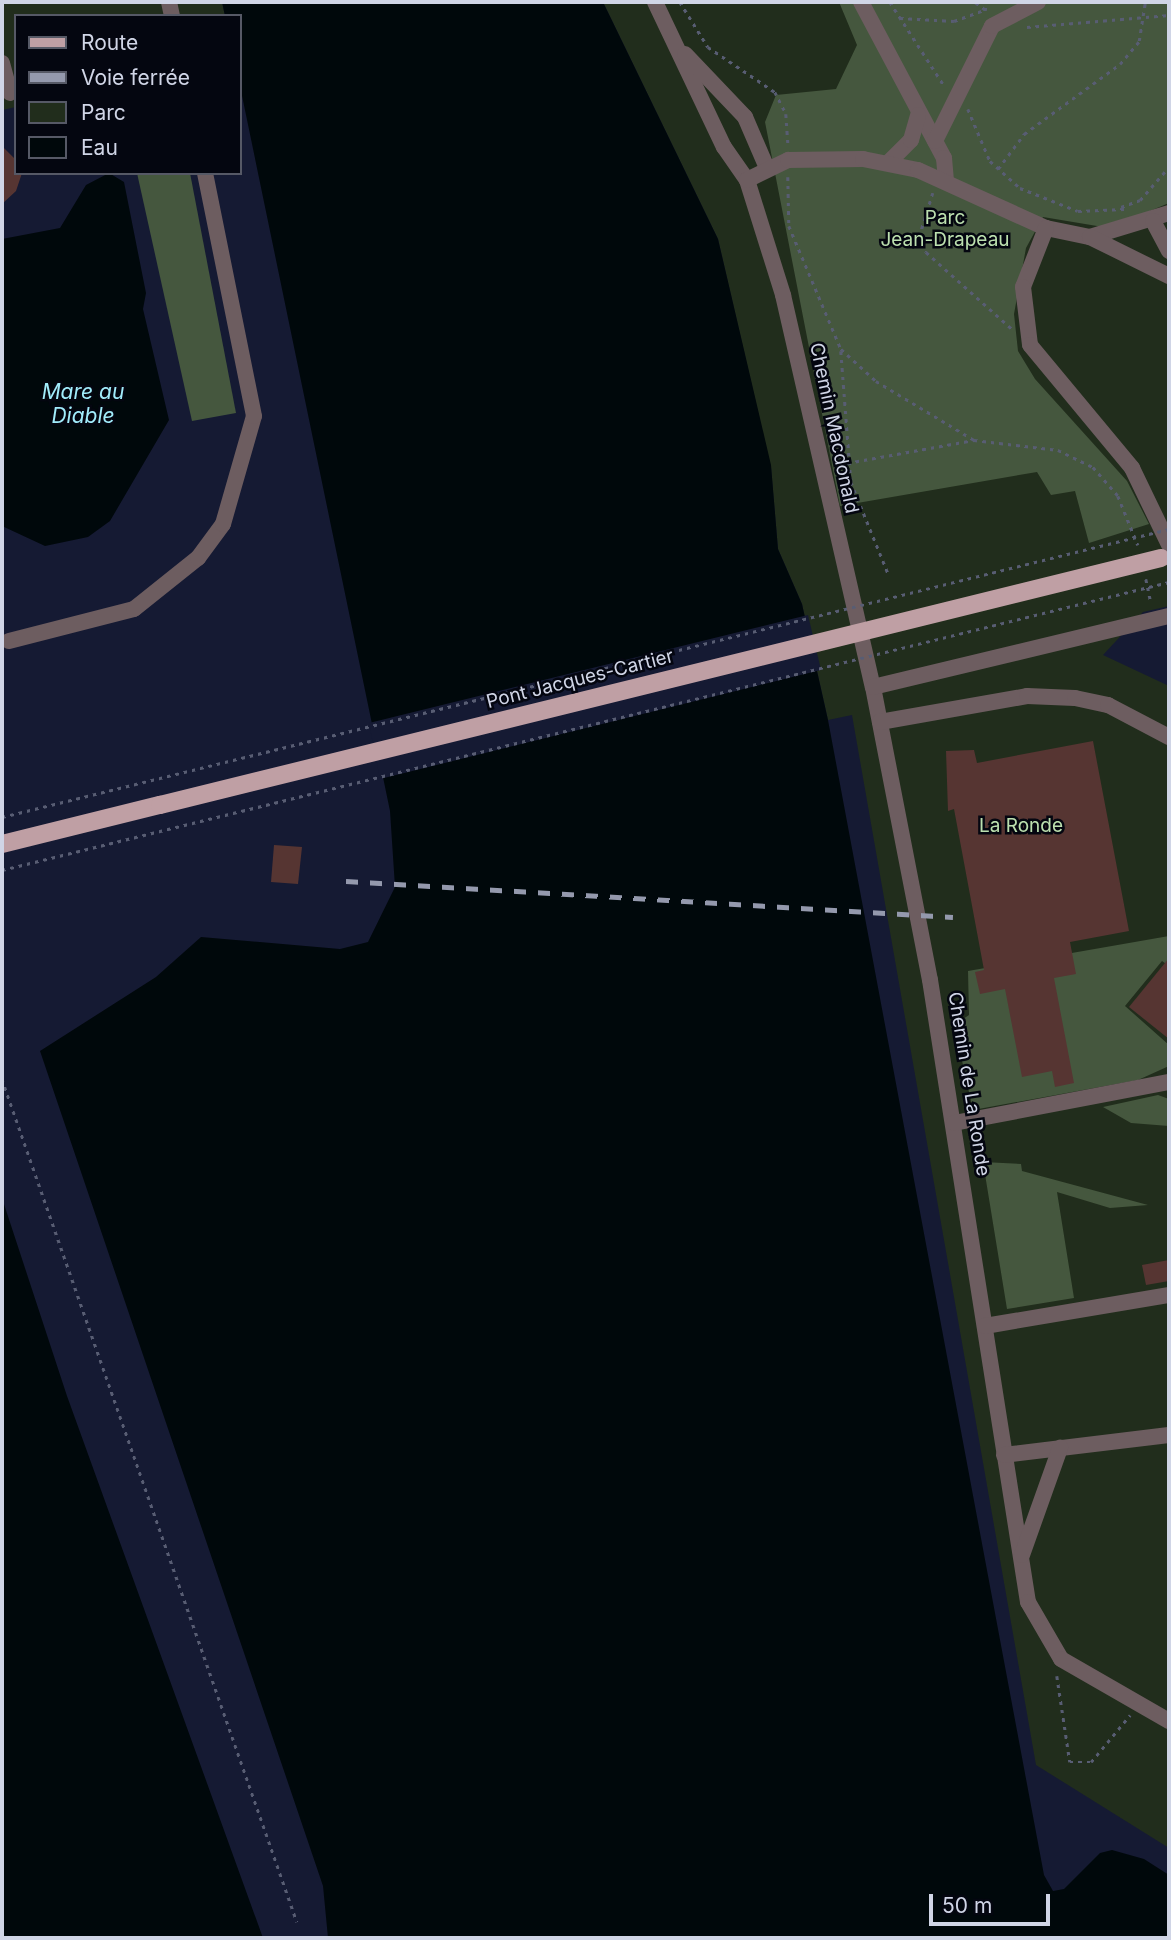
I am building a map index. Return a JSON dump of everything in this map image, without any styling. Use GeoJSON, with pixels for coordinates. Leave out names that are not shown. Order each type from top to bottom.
{"type":"FeatureCollection","features":[{"type":"Feature","properties":{"kind":"main road","name":"Pont Jacques-Cartier"},"geometry":{"type":"LineString","coordinates":[[2,844],[1169,556]]}},
{"type":"Feature","properties":{"kind":"street","name":"Chemin Macdonald"},"geometry":{"type":"LineString","coordinates":[[655,2],[712,122],[747,180],[783,295],[873,687]]}},
{"type":"Feature","properties":{"kind":"street"},"geometry":{"type":"LineString","coordinates":[[861,2],[918,115],[935,141],[946,181]]}},
{"type":"Feature","properties":{"kind":"street"},"geometry":{"type":"LineString","coordinates":[[935,141],[1002,18],[1038,2]]}},
{"type":"Feature","properties":{"kind":"street","name":"Chemin Macdonald"},"geometry":{"type":"LineString","coordinates":[[677,45],[736,107],[767,168]]}},
{"type":"Feature","properties":{"kind":"street"},"geometry":{"type":"LineString","coordinates":[[2,63],[9,93]]}},
{"type":"Feature","properties":{"kind":"street"},"geometry":{"type":"LineString","coordinates":[[712,122],[736,107]]}},
{"type":"Feature","properties":{"kind":"street"},"geometry":{"type":"LineString","coordinates":[[889,162],[911,140],[918,115]]}},
{"type":"Feature","properties":{"kind":"street"},"geometry":{"type":"LineString","coordinates":[[747,180],[788,160],[889,162],[946,181],[1046,228],[1090,237],[1169,276]]}},
{"type":"Feature","properties":{"kind":"street"},"geometry":{"type":"LineString","coordinates":[[9,641],[134,608],[198,558],[223,524],[254,416],[205,175]]}},
{"type":"Feature","properties":{"kind":"street"},"geometry":{"type":"LineString","coordinates":[[1090,237],[1153,221],[1169,213]]}},
{"type":"Feature","properties":{"kind":"street"},"geometry":{"type":"LineString","coordinates":[[1153,221],[1169,251]]}},
{"type":"Feature","properties":{"kind":"street"},"geometry":{"type":"LineString","coordinates":[[1046,228],[1023,287],[1030,345],[1132,468],[1169,545]]}},
{"type":"Feature","properties":{"kind":"street"},"geometry":{"type":"LineString","coordinates":[[873,687],[1169,616]]}},
{"type":"Feature","properties":{"kind":"street","name":"Chemin de La Ronde"},"geometry":{"type":"LineString","coordinates":[[873,687],[954,1123],[1028,1602],[1061,1659],[1169,1721]]}},
{"type":"Feature","properties":{"kind":"street"},"geometry":{"type":"LineString","coordinates":[[880,722],[1027,696],[1075,698],[1108,705],[1169,737]]}},
{"type":"Feature","properties":{"kind":"street"},"geometry":{"type":"LineString","coordinates":[[954,1123],[1169,1082]]}},
{"type":"Feature","properties":{"kind":"street"},"geometry":{"type":"LineString","coordinates":[[985,1326],[1169,1295]]}},
{"type":"Feature","properties":{"kind":"street"},"geometry":{"type":"LineString","coordinates":[[1004,1455],[1169,1434]]}},
{"type":"Feature","properties":{"kind":"street"},"geometry":{"type":"LineString","coordinates":[[1021,1558],[1060,1448]]}},
{"type":"Feature","properties":{"kind":"path"},"geometry":{"type":"LineString","coordinates":[[680,2],[708,47],[775,92],[786,114],[789,226],[832,313],[841,349],[847,463],[888,573]]}},
{"type":"Feature","properties":{"kind":"path"},"geometry":{"type":"LineString","coordinates":[[890,2],[958,98],[998,169],[1055,206],[1121,207],[1140,200],[1169,167]]}},
{"type":"Feature","properties":{"kind":"path"},"geometry":{"type":"LineString","coordinates":[[900,18],[954,21],[985,10],[974,2]]}},
{"type":"Feature","properties":{"kind":"path"},"geometry":{"type":"LineString","coordinates":[[998,169],[1024,134],[1120,64],[1139,41],[1147,15],[1145,2]]}},
{"type":"Feature","properties":{"kind":"path"},"geometry":{"type":"LineString","coordinates":[[1002,18],[1035,30],[1147,15],[1169,15]]}},
{"type":"Feature","properties":{"kind":"path"},"geometry":{"type":"LineString","coordinates":[[946,181],[925,215],[926,252],[1030,345]]}},
{"type":"Feature","properties":{"kind":"path"},"geometry":{"type":"LineString","coordinates":[[1121,207],[1153,221]]}},
{"type":"Feature","properties":{"kind":"path"},"geometry":{"type":"LineString","coordinates":[[841,349],[876,381],[974,440]]}},
{"type":"Feature","properties":{"kind":"path"},"geometry":{"type":"LineString","coordinates":[[847,463],[974,440],[1058,450],[1093,467],[1118,496],[1141,556]]}},
{"type":"Feature","properties":{"kind":"path","name":"Pont Jacques-Cartier"},"geometry":{"type":"LineString","coordinates":[[2,817],[1169,529]]}},
{"type":"Feature","properties":{"kind":"path"},"geometry":{"type":"LineString","coordinates":[[1143,568],[1153,610]]}},
{"type":"Feature","properties":{"kind":"path"},"geometry":{"type":"LineString","coordinates":[[2,870],[1169,582]]}},
{"type":"Feature","properties":{"kind":"path"},"geometry":{"type":"LineString","coordinates":[[2,1079],[296,1922]]}},
{"type":"Feature","properties":{"kind":"path"},"geometry":{"type":"LineString","coordinates":[[1061,1659],[1056,1704],[1070,1762],[1090,1762],[1102,1753],[1139,1704]]}},
{"type":"Feature","properties":{"kind":"green space"},"geometry":{"type":"Polygon","coordinates":[[[2,2],[222,2],[225,14],[14,14],[14,107],[2,110],[2,2]]]}},
{"type":"Feature","properties":{"kind":"green space"},"geometry":{"type":"Polygon","coordinates":[[[603,2],[1169,2],[1169,606],[1143,612],[1103,655],[1169,686],[1169,1848],[1036,1765],[852,715],[828,720],[802,604],[778,549],[771,468],[718,239],[603,2]]]}},
{"type":"Feature","properties":{"kind":"green space","name":"Parc Jean-Drapeau"},"geometry":{"type":"Polygon","coordinates":[[[839,2],[1169,2],[1169,203],[1109,228],[1043,217],[1026,248],[1014,314],[1018,351],[1035,379],[1127,481],[1149,524],[1089,543],[1075,491],[1051,495],[1037,472],[840,506],[765,122],[776,95],[836,89],[857,45],[839,2]]]}},
{"type":"Feature","properties":{"kind":"green space"},"geometry":{"type":"Polygon","coordinates":[[[137,175],[190,175],[236,413],[192,421],[137,175]]]}},
{"type":"Feature","properties":{"kind":"green space"},"geometry":{"type":"Polygon","coordinates":[[[1169,936],[1169,966],[1162,961],[1125,1006],[1169,1045],[1169,1066],[1138,1080],[973,1110],[954,1025],[969,1015],[968,971],[1169,936]]]}},
{"type":"Feature","properties":{"kind":"green space"},"geometry":{"type":"Polygon","coordinates":[[[1158,1095],[1169,1099],[1169,1126],[1131,1123],[1103,1107],[1158,1095]]]}},
{"type":"Feature","properties":{"kind":"green space"},"geometry":{"type":"Polygon","coordinates":[[[983,1162],[1021,1164],[1022,1171],[1148,1205],[1110,1208],[1057,1192],[1074,1298],[1007,1309],[983,1162]]]}},
{"type":"Feature","properties":{"kind":"water"},"geometry":{"type":"Polygon","coordinates":[[[222,2],[603,2],[718,239],[771,465],[778,549],[802,604],[828,720],[1044,1875],[1053,1891],[1064,1889],[1100,1853],[1112,1850],[1144,1859],[1169,1875],[1169,1938],[328,1938],[323,1886],[40,1051],[156,977],[201,937],[340,949],[368,942],[395,887],[390,811],[242,96],[242,14],[225,14],[222,2]]]}},
{"type":"Feature","properties":{"kind":"water","name":"Mare au Diable"},"geometry":{"type":"Polygon","coordinates":[[[105,175],[112,175],[124,182],[146,293],[143,309],[169,420],[110,521],[88,537],[45,546],[2,526],[2,239],[60,228],[86,185],[105,175]]]}},
{"type":"Feature","properties":{"kind":"water"},"geometry":{"type":"Polygon","coordinates":[[[2,1198],[67,1396],[263,1938],[2,1938],[2,1198]]]}},
{"type":"Feature","properties":{"kind":"pier"},"geometry":{"type":"Polygon","coordinates":[[[808,615],[821,670],[380,779],[369,723],[808,615]]]}},
{"type":"Feature","properties":{"kind":"building"},"geometry":{"type":"Polygon","coordinates":[[[2,146],[14,158],[14,175],[21,175],[16,191],[2,204],[2,146]]]}},
{"type":"Feature","properties":{"kind":"building"},"geometry":{"type":"Polygon","coordinates":[[[1093,741],[1129,931],[1070,942],[1076,974],[1054,978],[1074,1083],[1055,1087],[1052,1071],[1022,1077],[1005,989],[980,994],[975,972],[984,970],[954,809],[948,811],[946,751],[974,750],[977,763],[1093,741]]]}},
{"type":"Feature","properties":{"kind":"building"},"geometry":{"type":"Polygon","coordinates":[[[274,845],[302,847],[298,884],[271,882],[274,845]]]}},
{"type":"Feature","properties":{"kind":"building"},"geometry":{"type":"Polygon","coordinates":[[[1169,958],[1169,1039],[1129,1007],[1169,958]]]}},
{"type":"Feature","properties":{"kind":"building"},"geometry":{"type":"Polygon","coordinates":[[[1169,1260],[1169,1281],[1146,1285],[1142,1265],[1169,1260]]]}},
{"type":"Feature","properties":{"kind":"railway"},"geometry":{"type":"LineString","coordinates":[[346,881],[953,917]]}},
{"type":"Feature","properties":{"kind":"park label","name":"La Ronde"},"geometry":{"type":"Point","coordinates":[1021,826]}}]}
